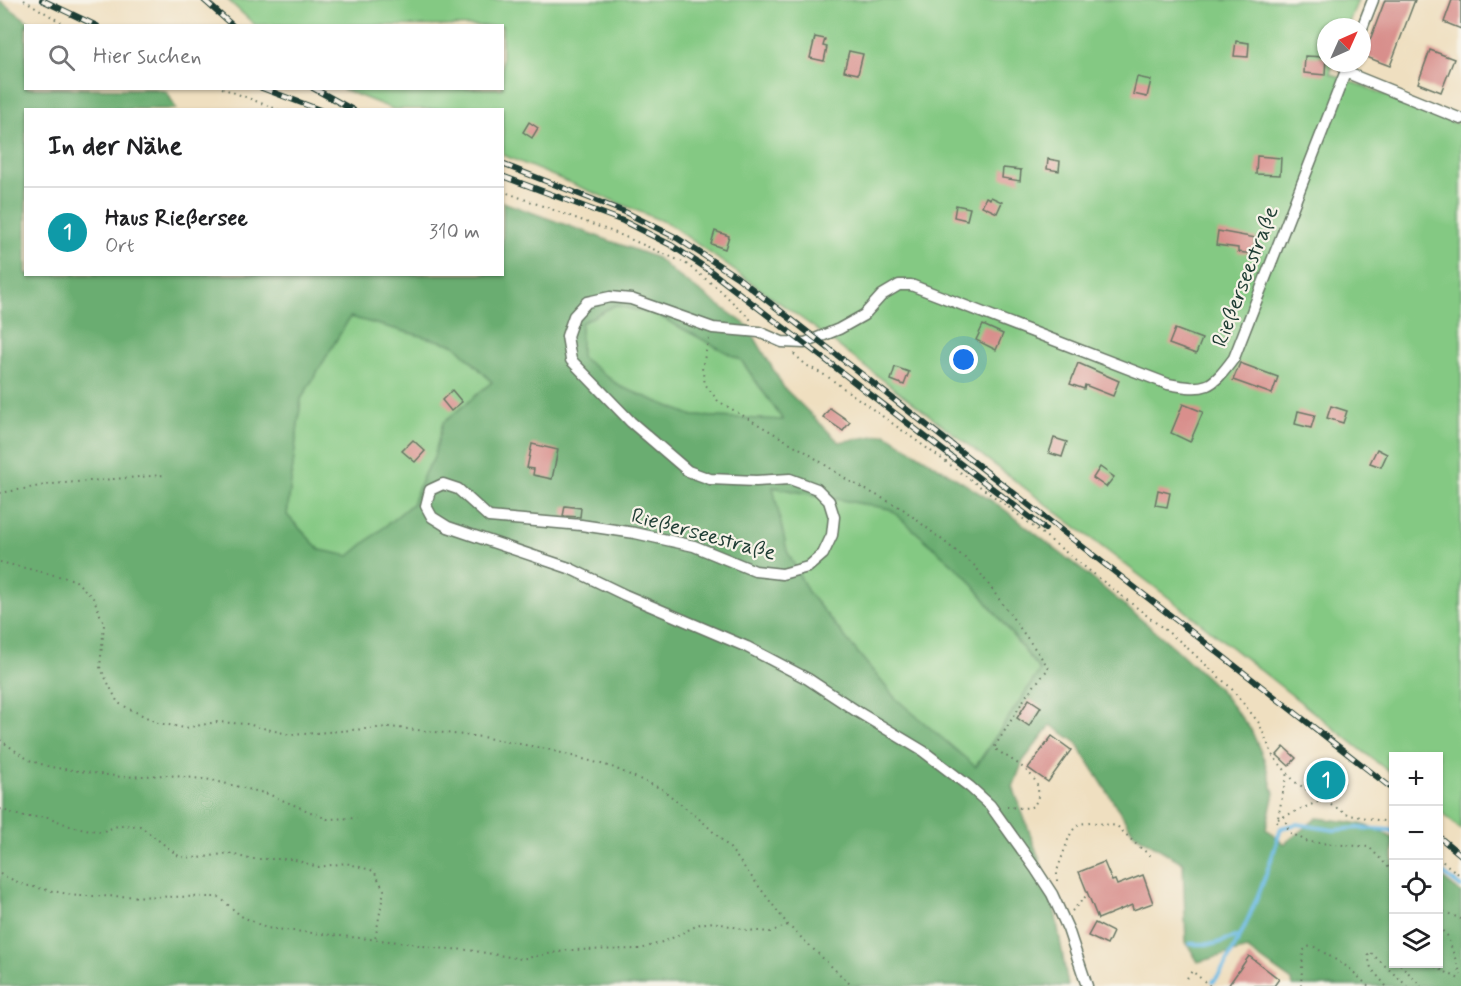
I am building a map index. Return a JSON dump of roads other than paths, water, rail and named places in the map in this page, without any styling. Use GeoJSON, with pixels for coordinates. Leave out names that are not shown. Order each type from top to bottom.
{"type":"FeatureCollection","features":[{"type":"Feature","properties":{"kind":"street"},"geometry":{"type":"LineString","coordinates":[[1366,18],[1373,0]]}},
{"type":"Feature","properties":{"kind":"street","name":"Rießerseestraße"},"geometry":{"type":"LineString","coordinates":[[1087,986],[1068,929],[1052,894],[1035,867],[990,805],[923,751],[808,679],[747,647],[654,608],[569,568],[448,527],[432,517],[426,506],[430,490],[443,484],[458,489],[489,517],[634,532],[694,546],[755,571],[782,574],[807,567],[823,554],[832,535],[834,517],[829,501],[817,489],[790,479],[756,481],[710,479],[688,471],[631,422],[571,360],[567,336],[574,316],[587,302],[610,297],[631,299],[713,328],[759,332],[782,342],[805,343],[818,339],[864,315],[882,295],[899,285],[911,285],[1168,384],[1196,389],[1218,379],[1234,358],[1345,72]]}},
{"type":"Feature","properties":{"kind":"street"},"geometry":{"type":"LineString","coordinates":[[1356,72],[1461,119]]}},
{"type":"Feature","properties":{"kind":"waterway"},"geometry":{"type":"LineString","coordinates":[[1213,982],[1226,963],[1251,914],[1281,828],[1297,824],[1334,830],[1358,828],[1389,830]]}},
{"type":"Feature","properties":{"kind":"waterway"},"geometry":{"type":"LineString","coordinates":[[1443,873],[1461,887]]}},
{"type":"Feature","properties":{"kind":"waterway"},"geometry":{"type":"LineString","coordinates":[[1190,944],[1214,944],[1241,935]]}},
{"type":"Feature","properties":{"kind":"railway"},"geometry":{"type":"LineString","coordinates":[[42,0],[93,24]]}},
{"type":"Feature","properties":{"kind":"railway"},"geometry":{"type":"LineString","coordinates":[[204,0],[231,24]]}},
{"type":"Feature","properties":{"kind":"railway"},"geometry":{"type":"LineString","coordinates":[[267,90],[315,108]]}},
{"type":"Feature","properties":{"kind":"railway"},"geometry":{"type":"LineString","coordinates":[[317,90],[349,108]]}},
{"type":"Feature","properties":{"kind":"railway"},"geometry":{"type":"LineString","coordinates":[[504,165],[625,212],[677,238],[737,277],[1389,786]]}},
{"type":"Feature","properties":{"kind":"railway"},"geometry":{"type":"LineString","coordinates":[[504,177],[623,221],[671,245],[709,270],[1045,529]]}},
{"type":"Feature","properties":{"kind":"railway"},"geometry":{"type":"LineString","coordinates":[[1443,840],[1461,855]]}},
{"type":"Feature","properties":{"kind":"place","name":"Haus Rießersee"},"geometry":{"type":"Point","coordinates":[1326,780]}}]}
